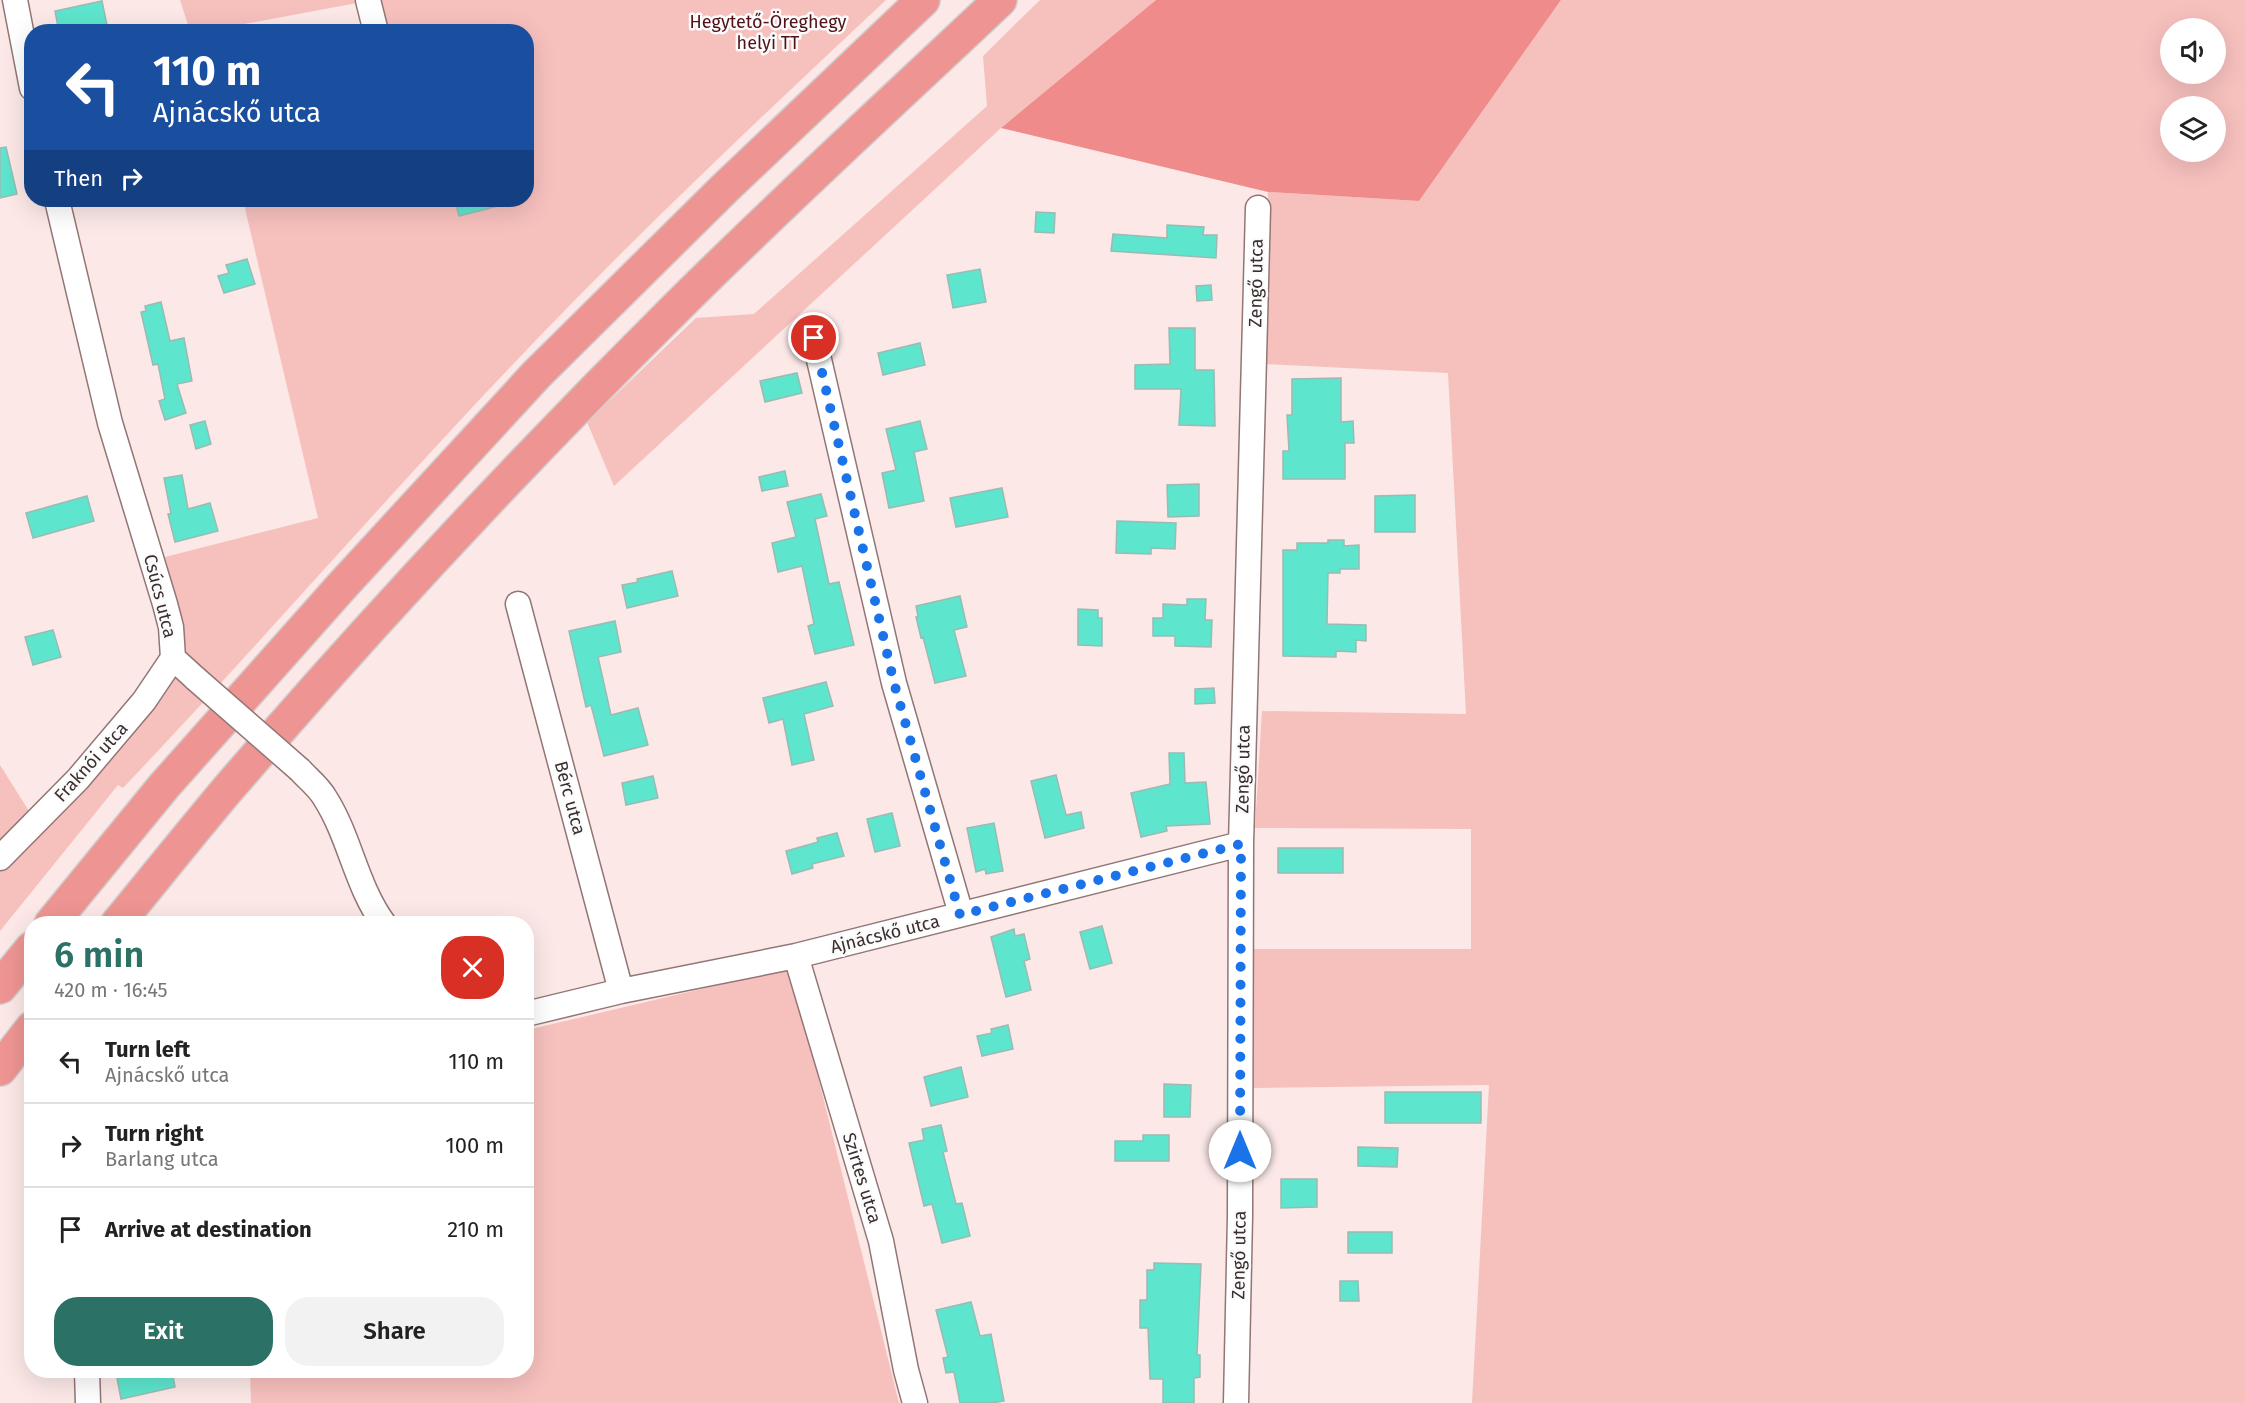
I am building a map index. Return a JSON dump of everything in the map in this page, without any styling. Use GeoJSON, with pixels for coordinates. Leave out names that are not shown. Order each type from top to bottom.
{"type":"FeatureCollection","features":[{"type":"Feature","properties":{"kind":"highway"},"geometry":{"type":"LineString","coordinates":[[58,916],[164,786],[341,587],[536,375],[724,189],[923,0]]}},
{"type":"Feature","properties":{"kind":"highway"},"geometry":{"type":"LineString","coordinates":[[124,916],[226,791],[465,525],[682,302],[1000,0]]}},
{"type":"Feature","properties":{"kind":"highway"},"geometry":{"type":"LineString","coordinates":[[0,987],[24,958]]}},
{"type":"Feature","properties":{"kind":"highway"},"geometry":{"type":"LineString","coordinates":[[0,1069],[24,1038]]}},
{"type":"Feature","properties":{"kind":"street"},"geometry":{"type":"LineString","coordinates":[[15,0],[24,47]]}},
{"type":"Feature","properties":{"kind":"street"},"geometry":{"type":"LineString","coordinates":[[369,0],[374,24]]}},
{"type":"Feature","properties":{"kind":"street","name":"Csúcs utca"},"geometry":{"type":"LineString","coordinates":[[59,207],[110,423],[171,627],[173,657],[300,770],[324,796],[338,822],[373,909],[378,916]]}},
{"type":"Feature","properties":{"kind":"street","name":"Zengő utca"},"geometry":{"type":"LineString","coordinates":[[1236,1403],[1240,1216],[1241,844],[1258,208]]}},
{"type":"Feature","properties":{"kind":"street"},"geometry":{"type":"LineString","coordinates":[[814,338],[894,683],[960,915]]}},
{"type":"Feature","properties":{"kind":"street","name":"Bérc utca"},"geometry":{"type":"LineString","coordinates":[[518,604],[621,991]]}},
{"type":"Feature","properties":{"kind":"street","name":"Fraknói utca"},"geometry":{"type":"LineString","coordinates":[[0,858],[78,779],[144,701],[173,657]]}},
{"type":"Feature","properties":{"kind":"street","name":"Ajnácskő utca"},"geometry":{"type":"LineString","coordinates":[[534,1012],[621,991],[796,956],[1241,844]]}},
{"type":"Feature","properties":{"kind":"street","name":"Szirtes utca"},"geometry":{"type":"LineString","coordinates":[[796,956],[881,1241],[906,1370],[915,1403]]}},
{"type":"Feature","properties":{"kind":"street"},"geometry":{"type":"LineString","coordinates":[[87,1378],[88,1403]]}},
{"type":"Feature","properties":{"kind":"green space","name":"Hegytető-Öreghegy helyi TT"},"geometry":{"type":"Polygon","coordinates":[[[180,0],[886,0],[610,264],[515,362],[123,788],[118,785],[0,931],[0,765],[34,819],[140,694],[160,660],[169,574],[165,557],[318,518],[245,207],[534,207],[534,24],[363,24],[357,3],[244,24],[188,24],[180,0]]]}},
{"type":"Feature","properties":{"kind":"green space"},"geometry":{"type":"Polygon","coordinates":[[[1040,0],[1156,0],[1001,128],[614,486],[587,422],[696,318],[754,314],[987,106],[983,56],[1040,0]]]}},
{"type":"Feature","properties":{"kind":"green space"},"geometry":{"type":"Polygon","coordinates":[[[1561,0],[2245,0],[2245,1403],[1472,1403],[1489,1085],[1252,1088],[1252,949],[1471,949],[1471,829],[1255,828],[1262,711],[1466,714],[1448,373],[1264,364],[1268,192],[1419,201],[1561,0]]]}},
{"type":"Feature","properties":{"kind":"green space"},"geometry":{"type":"Polygon","coordinates":[[[791,968],[899,1403],[251,1403],[250,1378],[534,1378],[534,1028],[791,968]]]}},
{"type":"Feature","properties":{"kind":"shaded area"},"geometry":{"type":"Polygon","coordinates":[[[1156,0],[1561,0],[1419,201],[1268,192],[1001,128],[1156,0]]]}},
{"type":"Feature","properties":{"kind":"building"},"geometry":{"type":"Polygon","coordinates":[[[102,1],[107,24],[57,24],[55,11],[102,1]]]}},
{"type":"Feature","properties":{"kind":"building"},"geometry":{"type":"Polygon","coordinates":[[[6,147],[17,194],[0,198],[0,148],[6,147]]]}},
{"type":"Feature","properties":{"kind":"building"},"geometry":{"type":"Polygon","coordinates":[[[457,207],[494,207],[459,216],[457,207]]]}},
{"type":"Feature","properties":{"kind":"building"},"geometry":{"type":"Polygon","coordinates":[[[1036,212],[1055,213],[1054,233],[1035,232],[1036,212]]]}},
{"type":"Feature","properties":{"kind":"building"},"geometry":{"type":"Polygon","coordinates":[[[1167,225],[1204,227],[1203,235],[1217,235],[1216,258],[1111,251],[1113,234],[1167,238],[1167,225]]]}},
{"type":"Feature","properties":{"kind":"building"},"geometry":{"type":"Polygon","coordinates":[[[247,259],[255,284],[224,293],[218,276],[229,273],[226,265],[247,259]]]}},
{"type":"Feature","properties":{"kind":"building"},"geometry":{"type":"Polygon","coordinates":[[[980,269],[986,302],[953,308],[947,275],[980,269]]]}},
{"type":"Feature","properties":{"kind":"building"},"geometry":{"type":"Polygon","coordinates":[[[1211,285],[1212,300],[1197,301],[1196,286],[1211,285]]]}},
{"type":"Feature","properties":{"kind":"building"},"geometry":{"type":"Polygon","coordinates":[[[161,302],[170,341],[184,338],[192,381],[177,384],[186,413],[165,420],[159,401],[165,399],[158,364],[153,365],[141,312],[146,311],[145,306],[161,302]]]}},
{"type":"Feature","properties":{"kind":"building"},"geometry":{"type":"Polygon","coordinates":[[[1169,328],[1195,328],[1195,370],[1214,370],[1215,426],[1179,425],[1181,389],[1135,389],[1135,365],[1170,364],[1169,328]]]}},
{"type":"Feature","properties":{"kind":"building"},"geometry":{"type":"Polygon","coordinates":[[[920,343],[925,365],[883,375],[878,353],[920,343]]]}},
{"type":"Feature","properties":{"kind":"building"},"geometry":{"type":"Polygon","coordinates":[[[797,373],[802,393],[765,402],[760,381],[797,373]]]}},
{"type":"Feature","properties":{"kind":"building"},"geometry":{"type":"Polygon","coordinates":[[[1341,378],[1341,422],[1353,421],[1354,443],[1345,443],[1345,479],[1283,479],[1283,451],[1289,451],[1287,415],[1292,415],[1292,379],[1341,378]]]}},
{"type":"Feature","properties":{"kind":"building"},"geometry":{"type":"Polygon","coordinates":[[[205,421],[211,444],[196,449],[190,425],[205,421]]]}},
{"type":"Feature","properties":{"kind":"building"},"geometry":{"type":"Polygon","coordinates":[[[920,421],[927,449],[914,452],[924,501],[889,508],[882,473],[896,470],[886,429],[920,421]]]}},
{"type":"Feature","properties":{"kind":"building"},"geometry":{"type":"Polygon","coordinates":[[[785,471],[788,486],[762,491],[759,477],[785,471]]]}},
{"type":"Feature","properties":{"kind":"building"},"geometry":{"type":"Polygon","coordinates":[[[182,475],[188,509],[210,503],[218,531],[175,542],[168,514],[171,514],[164,478],[182,475]]]}},
{"type":"Feature","properties":{"kind":"building"},"geometry":{"type":"Polygon","coordinates":[[[1199,484],[1199,516],[1168,517],[1167,485],[1199,484]]]}},
{"type":"Feature","properties":{"kind":"building"},"geometry":{"type":"Polygon","coordinates":[[[1002,488],[1008,517],[956,527],[950,498],[1002,488]]]}},
{"type":"Feature","properties":{"kind":"building"},"geometry":{"type":"Polygon","coordinates":[[[821,494],[827,516],[815,519],[829,584],[839,582],[854,645],[815,654],[808,626],[814,624],[802,566],[778,572],[772,543],[796,537],[787,502],[821,494]]]}},
{"type":"Feature","properties":{"kind":"building"},"geometry":{"type":"Polygon","coordinates":[[[1415,495],[1415,532],[1375,532],[1375,496],[1415,495]]]}},
{"type":"Feature","properties":{"kind":"building"},"geometry":{"type":"Polygon","coordinates":[[[87,496],[94,521],[33,538],[26,513],[87,496]]]}},
{"type":"Feature","properties":{"kind":"building"},"geometry":{"type":"Polygon","coordinates":[[[1117,521],[1176,523],[1175,549],[1151,548],[1151,554],[1116,553],[1117,521]]]}},
{"type":"Feature","properties":{"kind":"building"},"geometry":{"type":"Polygon","coordinates":[[[1328,540],[1344,540],[1344,546],[1359,545],[1359,569],[1340,569],[1340,573],[1328,573],[1327,624],[1366,625],[1366,641],[1356,640],[1356,652],[1336,651],[1336,657],[1283,656],[1283,550],[1297,550],[1297,543],[1328,543],[1328,540]]]}},
{"type":"Feature","properties":{"kind":"building"},"geometry":{"type":"Polygon","coordinates":[[[672,571],[678,596],[627,608],[622,585],[672,571]]]}},
{"type":"Feature","properties":{"kind":"building"},"geometry":{"type":"Polygon","coordinates":[[[960,596],[967,627],[954,630],[966,676],[935,683],[923,637],[921,638],[916,606],[960,596]]]}},
{"type":"Feature","properties":{"kind":"building"},"geometry":{"type":"Polygon","coordinates":[[[1187,599],[1206,599],[1205,620],[1212,620],[1211,647],[1175,646],[1175,636],[1153,636],[1153,618],[1163,618],[1163,604],[1187,605],[1187,599]]]}},
{"type":"Feature","properties":{"kind":"building"},"geometry":{"type":"Polygon","coordinates":[[[1078,609],[1098,610],[1098,618],[1102,618],[1102,646],[1078,645],[1078,609]]]}},
{"type":"Feature","properties":{"kind":"building"},"geometry":{"type":"Polygon","coordinates":[[[615,621],[621,652],[598,657],[611,715],[638,708],[648,745],[604,756],[591,705],[586,707],[569,631],[615,621]]]}},
{"type":"Feature","properties":{"kind":"building"},"geometry":{"type":"Polygon","coordinates":[[[53,630],[61,657],[33,665],[25,637],[53,630]]]}},
{"type":"Feature","properties":{"kind":"building"},"geometry":{"type":"Polygon","coordinates":[[[826,682],[833,706],[804,714],[814,760],[792,765],[783,719],[769,723],[763,698],[826,682]]]}},
{"type":"Feature","properties":{"kind":"building"},"geometry":{"type":"Polygon","coordinates":[[[1214,688],[1215,703],[1195,704],[1195,689],[1214,688]]]}},
{"type":"Feature","properties":{"kind":"building"},"geometry":{"type":"Polygon","coordinates":[[[1169,753],[1184,753],[1185,783],[1206,782],[1210,824],[1166,826],[1167,831],[1141,837],[1131,793],[1170,784],[1169,753]]]}},
{"type":"Feature","properties":{"kind":"building"},"geometry":{"type":"Polygon","coordinates":[[[1056,775],[1066,815],[1081,812],[1084,828],[1045,838],[1031,781],[1056,775]]]}},
{"type":"Feature","properties":{"kind":"building"},"geometry":{"type":"Polygon","coordinates":[[[653,776],[658,798],[626,805],[622,783],[653,776]]]}},
{"type":"Feature","properties":{"kind":"building"},"geometry":{"type":"Polygon","coordinates":[[[892,813],[900,846],[875,852],[867,819],[892,813]]]}},
{"type":"Feature","properties":{"kind":"building"},"geometry":{"type":"Polygon","coordinates":[[[994,823],[1003,871],[986,874],[985,869],[976,872],[967,828],[994,823]]]}},
{"type":"Feature","properties":{"kind":"building"},"geometry":{"type":"Polygon","coordinates":[[[837,833],[844,856],[812,864],[813,868],[792,874],[786,851],[818,842],[817,838],[837,833]]]}},
{"type":"Feature","properties":{"kind":"building"},"geometry":{"type":"Polygon","coordinates":[[[1278,848],[1343,848],[1343,873],[1278,873],[1278,848]]]}},
{"type":"Feature","properties":{"kind":"building"},"geometry":{"type":"Polygon","coordinates":[[[1102,926],[1112,963],[1090,969],[1080,932],[1102,926]]]}},
{"type":"Feature","properties":{"kind":"building"},"geometry":{"type":"Polygon","coordinates":[[[1014,929],[1015,936],[1024,934],[1030,959],[1024,961],[1031,990],[1006,997],[991,937],[1014,929]]]}},
{"type":"Feature","properties":{"kind":"building"},"geometry":{"type":"Polygon","coordinates":[[[1008,1025],[1013,1049],[982,1056],[977,1036],[992,1033],[991,1029],[1008,1025]]]}},
{"type":"Feature","properties":{"kind":"building"},"geometry":{"type":"Polygon","coordinates":[[[961,1067],[968,1097],[931,1106],[924,1077],[961,1067]]]}},
{"type":"Feature","properties":{"kind":"building"},"geometry":{"type":"Polygon","coordinates":[[[1164,1084],[1191,1085],[1190,1117],[1164,1117],[1164,1084]]]}},
{"type":"Feature","properties":{"kind":"building"},"geometry":{"type":"Polygon","coordinates":[[[1385,1092],[1481,1092],[1481,1123],[1385,1123],[1385,1092]]]}},
{"type":"Feature","properties":{"kind":"building"},"geometry":{"type":"Polygon","coordinates":[[[941,1125],[947,1151],[943,1152],[956,1204],[962,1203],[970,1236],[942,1243],[932,1204],[924,1206],[909,1143],[924,1140],[922,1129],[941,1125]]]}},
{"type":"Feature","properties":{"kind":"building"},"geometry":{"type":"Polygon","coordinates":[[[1143,1135],[1169,1135],[1169,1161],[1115,1161],[1115,1141],[1143,1141],[1143,1135]]]}},
{"type":"Feature","properties":{"kind":"building"},"geometry":{"type":"Polygon","coordinates":[[[1358,1147],[1398,1148],[1397,1167],[1358,1166],[1358,1147]]]}},
{"type":"Feature","properties":{"kind":"building"},"geometry":{"type":"Polygon","coordinates":[[[1281,1179],[1317,1179],[1317,1207],[1281,1208],[1281,1179]]]}},
{"type":"Feature","properties":{"kind":"building"},"geometry":{"type":"Polygon","coordinates":[[[1348,1232],[1392,1232],[1392,1253],[1348,1253],[1348,1232]]]}},
{"type":"Feature","properties":{"kind":"building"},"geometry":{"type":"Polygon","coordinates":[[[1154,1263],[1201,1264],[1197,1355],[1200,1355],[1200,1377],[1194,1378],[1194,1403],[1163,1403],[1163,1379],[1150,1379],[1148,1328],[1140,1328],[1140,1300],[1147,1300],[1147,1270],[1154,1270],[1154,1263]]]}},
{"type":"Feature","properties":{"kind":"building"},"geometry":{"type":"Polygon","coordinates":[[[1340,1281],[1358,1281],[1359,1301],[1340,1301],[1340,1281]]]}},
{"type":"Feature","properties":{"kind":"building"},"geometry":{"type":"Polygon","coordinates":[[[971,1302],[980,1336],[991,1334],[1004,1401],[960,1403],[954,1372],[946,1373],[943,1358],[948,1357],[936,1310],[971,1302]]]}},
{"type":"Feature","properties":{"kind":"building"},"geometry":{"type":"Polygon","coordinates":[[[117,1378],[173,1378],[175,1387],[121,1399],[117,1378]]]}},
{"type":"Feature","properties":{"kind":"route"},"geometry":{"type":"LineString","coordinates":[[814,338],[894,683],[960,915],[1241,844],[1240,1151]]}}]}
